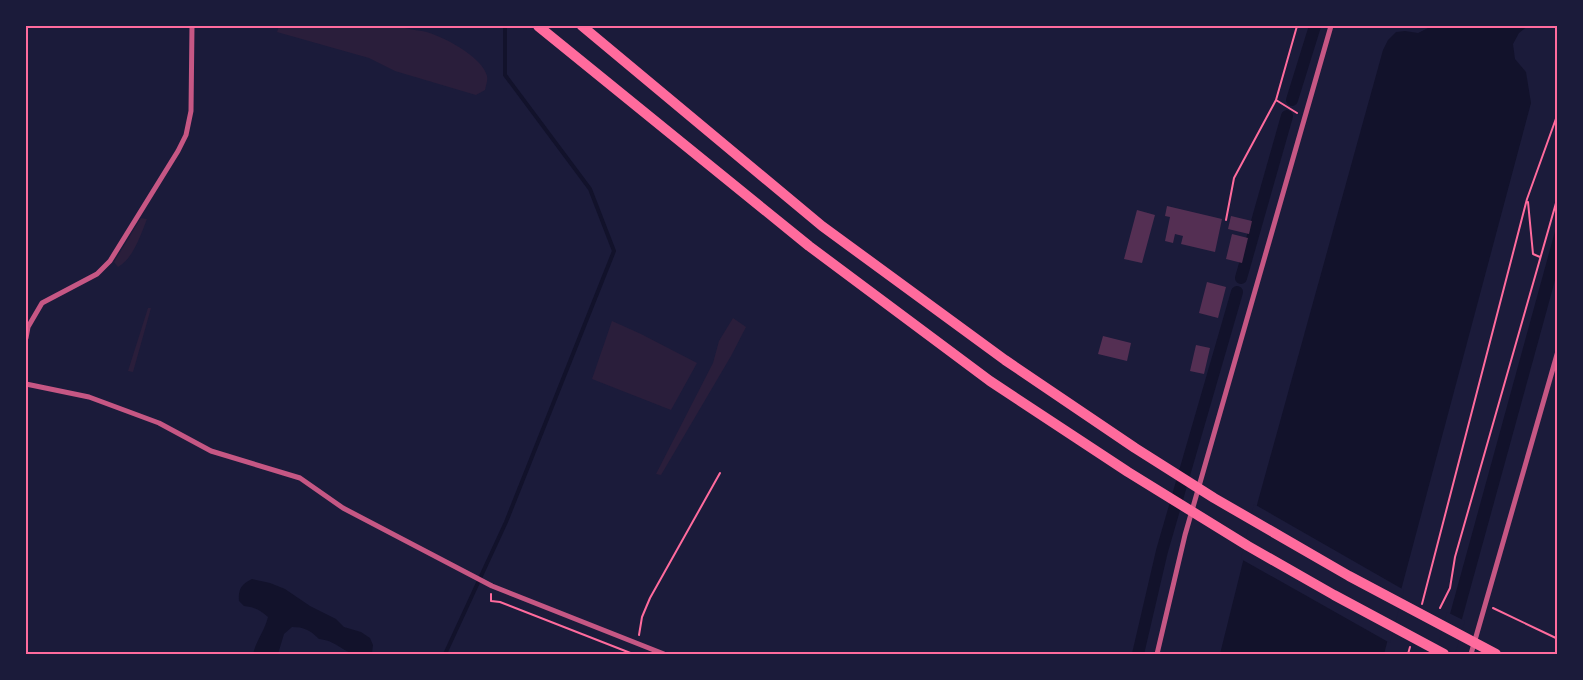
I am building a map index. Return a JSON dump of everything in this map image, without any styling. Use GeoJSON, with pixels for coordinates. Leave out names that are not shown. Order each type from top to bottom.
{"type":"FeatureCollection","features":[{"type":"Feature","properties":{"kind":"highway"},"geometry":{"type":"LineString","coordinates":[[538,26],[818,253],[990,381],[1128,472],[1291,571],[1444,654]]}},
{"type":"Feature","properties":{"kind":"highway"},"geometry":{"type":"LineString","coordinates":[[582,26],[822,226],[1005,360],[1135,448],[1314,556],[1492,653]]}},
{"type":"Feature","properties":{"kind":"street"},"geometry":{"type":"LineString","coordinates":[[26,338],[28,327],[42,303],[98,274],[110,261],[178,152],[186,135],[191,111],[192,26]]}},
{"type":"Feature","properties":{"kind":"street"},"geometry":{"type":"LineString","coordinates":[[1157,654],[1185,535],[1331,26]]}},
{"type":"Feature","properties":{"kind":"street"},"geometry":{"type":"LineString","coordinates":[[1471,654],[1557,351]]}},
{"type":"Feature","properties":{"kind":"street"},"geometry":{"type":"LineString","coordinates":[[26,384],[89,398],[159,423],[211,451],[300,477],[343,508],[492,586],[664,654]]}},
{"type":"Feature","properties":{"kind":"path"},"geometry":{"type":"LineString","coordinates":[[1226,220],[1234,178],[1276,100],[1297,26]]}},
{"type":"Feature","properties":{"kind":"path"},"geometry":{"type":"LineString","coordinates":[[1276,100],[1304,117]]}},
{"type":"Feature","properties":{"kind":"path"},"geometry":{"type":"LineString","coordinates":[[1421,609],[1527,200],[1557,113]]}},
{"type":"Feature","properties":{"kind":"path"},"geometry":{"type":"LineString","coordinates":[[1440,608],[1450,588],[1455,557],[1557,196]]}},
{"type":"Feature","properties":{"kind":"path"},"geometry":{"type":"LineString","coordinates":[[1527,200],[1533,254],[1540,257]]}},
{"type":"Feature","properties":{"kind":"path"},"geometry":{"type":"LineString","coordinates":[[641,644],[638,632],[650,598],[720,473]]}},
{"type":"Feature","properties":{"kind":"path"},"geometry":{"type":"LineString","coordinates":[[492,586],[490,601],[500,602],[633,654]]}},
{"type":"Feature","properties":{"kind":"path"},"geometry":{"type":"LineString","coordinates":[[1485,604],[1557,639]]}},
{"type":"Feature","properties":{"kind":"path"},"geometry":{"type":"LineString","coordinates":[[1408,654],[1411,643]]}},
{"type":"Feature","properties":{"kind":"shaded area"},"geometry":{"type":"Polygon","coordinates":[[[279,26],[399,26],[430,33],[460,48],[478,61],[487,76],[485,90],[476,95],[395,71],[369,58],[277,32],[279,26]]]}},
{"type":"Feature","properties":{"kind":"shaded area"},"geometry":{"type":"Polygon","coordinates":[[[1432,26],[1528,26],[1519,33],[1513,44],[1515,59],[1526,72],[1531,103],[1384,654],[1220,654],[1258,501],[1383,50],[1388,40],[1396,32],[1418,33],[1432,26]]]}},
{"type":"Feature","properties":{"kind":"shaded area"},"geometry":{"type":"Polygon","coordinates":[[[141,218],[147,219],[139,239],[128,258],[118,267],[114,262],[141,218]]]}},
{"type":"Feature","properties":{"kind":"shaded area"},"geometry":{"type":"Polygon","coordinates":[[[1557,224],[1557,273],[1452,654],[1439,654],[1557,224]]]}},
{"type":"Feature","properties":{"kind":"shaded area"},"geometry":{"type":"Polygon","coordinates":[[[148,308],[151,308],[133,372],[128,371],[148,308]]]}},
{"type":"Feature","properties":{"kind":"shaded area"},"geometry":{"type":"Polygon","coordinates":[[[733,318],[746,327],[661,475],[656,474],[713,363],[719,341],[733,318]]]}},
{"type":"Feature","properties":{"kind":"shaded area"},"geometry":{"type":"Polygon","coordinates":[[[612,321],[697,363],[671,410],[592,379],[612,321]]]}},
{"type":"Feature","properties":{"kind":"shaded area"},"geometry":{"type":"Polygon","coordinates":[[[252,579],[285,589],[310,606],[336,619],[344,627],[361,632],[370,638],[373,645],[372,653],[363,655],[350,653],[333,643],[319,639],[307,630],[292,627],[284,634],[278,654],[253,654],[268,617],[257,609],[244,606],[239,601],[241,588],[252,579]]]}},
{"type":"Feature","properties":{"kind":"pier"},"geometry":{"type":"Polygon","coordinates":[[[1254,504],[1404,590],[1390,643],[1241,559],[1254,504]]]}},
{"type":"Feature","properties":{"kind":"pier"},"geometry":{"type":"Polygon","coordinates":[[[1447,612],[1465,621],[1455,654],[1436,654],[1447,612]]]}},
{"type":"Feature","properties":{"kind":"building"},"geometry":{"type":"Polygon","coordinates":[[[1167,206],[1222,219],[1215,252],[1181,244],[1183,236],[1175,234],[1173,243],[1165,241],[1170,217],[1165,216],[1167,206]]]}},
{"type":"Feature","properties":{"kind":"building"},"geometry":{"type":"Polygon","coordinates":[[[1137,210],[1155,215],[1142,263],[1124,259],[1137,210]]]}},
{"type":"Feature","properties":{"kind":"building"},"geometry":{"type":"Polygon","coordinates":[[[1231,216],[1252,221],[1249,234],[1228,229],[1231,216]]]}},
{"type":"Feature","properties":{"kind":"building"},"geometry":{"type":"Polygon","coordinates":[[[1232,234],[1248,238],[1242,263],[1226,259],[1232,234]]]}},
{"type":"Feature","properties":{"kind":"building"},"geometry":{"type":"Polygon","coordinates":[[[1207,282],[1226,287],[1218,318],[1199,313],[1207,282]]]}},
{"type":"Feature","properties":{"kind":"building"},"geometry":{"type":"Polygon","coordinates":[[[1103,336],[1131,343],[1127,361],[1098,354],[1103,336]]]}},
{"type":"Feature","properties":{"kind":"building"},"geometry":{"type":"Polygon","coordinates":[[[1196,345],[1210,348],[1204,374],[1190,371],[1196,345]]]}},
{"type":"Feature","properties":{"kind":"waterway"},"geometry":{"type":"LineString","coordinates":[[445,654],[506,522],[614,251],[590,189],[505,75],[505,26]]}},
{"type":"Feature","properties":{"kind":"waterway"},"geometry":{"type":"LineString","coordinates":[[1292,100],[1315,26]]}},
{"type":"Feature","properties":{"kind":"waterway"},"geometry":{"type":"LineString","coordinates":[[1241,278],[1287,116]]}},
{"type":"Feature","properties":{"kind":"waterway"},"geometry":{"type":"LineString","coordinates":[[1138,654],[1162,551],[1237,292]]}}]}
